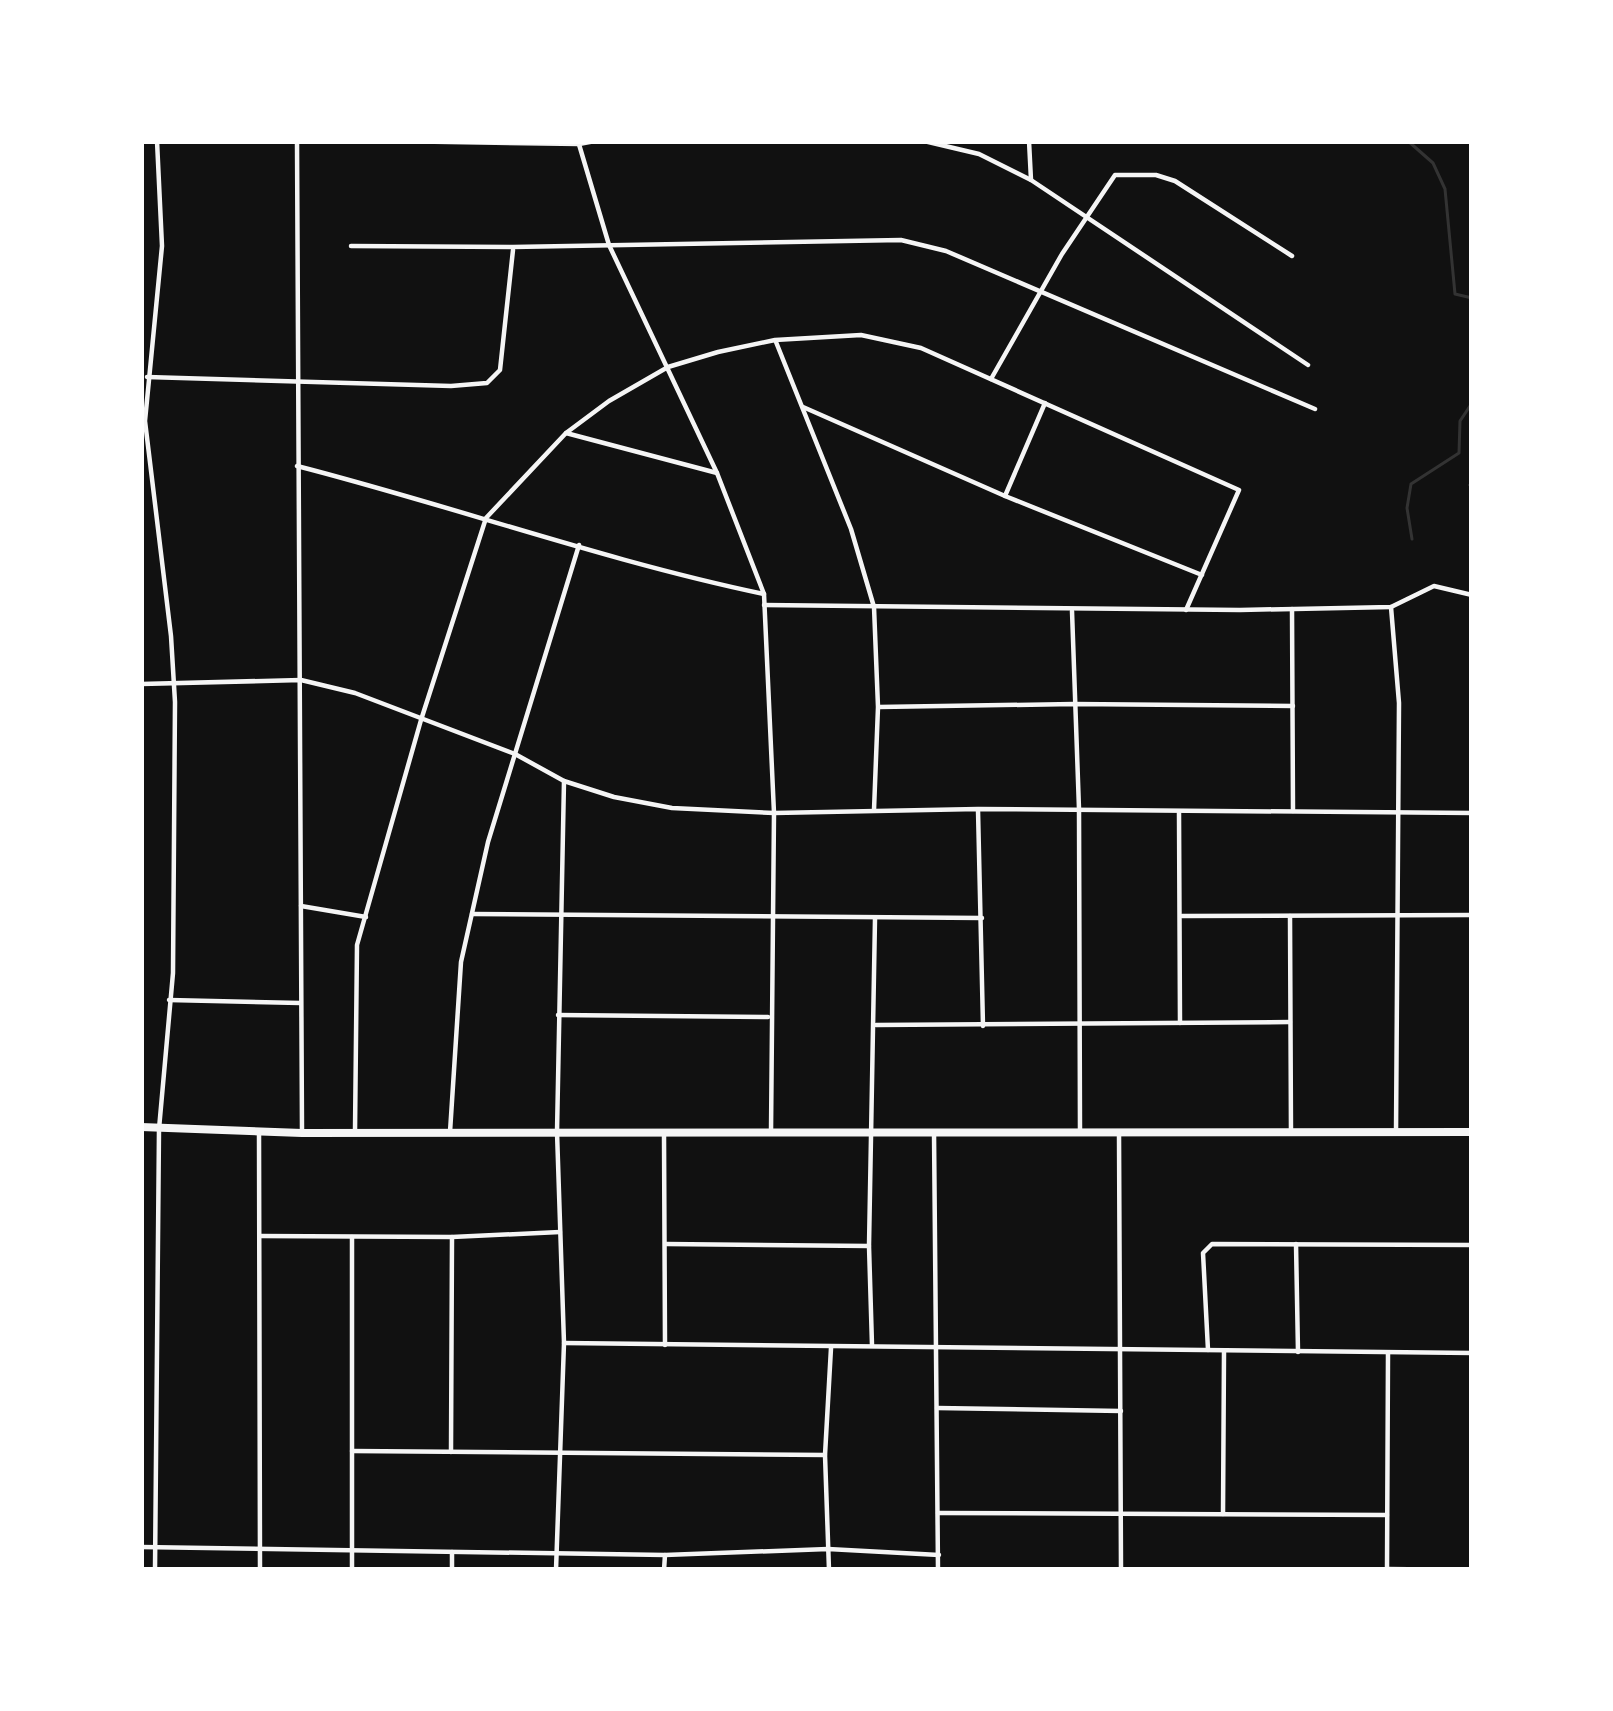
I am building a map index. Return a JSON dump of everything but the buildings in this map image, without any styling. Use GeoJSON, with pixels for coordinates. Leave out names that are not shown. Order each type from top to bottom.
{"type":"FeatureCollection","features":[{"type":"Feature","properties":{"kind":"main road"},"geometry":{"type":"LineString","coordinates":[[141,1127],[302,1133],[1472,1132]]}},
{"type":"Feature","properties":{"kind":"street"},"geometry":{"type":"LineString","coordinates":[[155,1570],[158,1129],[174,940],[173,683],[163,562],[150,480],[146,376],[154,355],[162,246],[157,141]]}},
{"type":"Feature","properties":{"kind":"street"},"geometry":{"type":"LineString","coordinates":[[297,141],[302,1133]]}},
{"type":"Feature","properties":{"kind":"street"},"geometry":{"type":"LineString","coordinates":[[389,141],[595,141]]}},
{"type":"Feature","properties":{"kind":"street"},"geometry":{"type":"LineString","coordinates":[[924,141],[979,154],[1031,180],[1308,365]]}},
{"type":"Feature","properties":{"kind":"street"},"geometry":{"type":"LineString","coordinates":[[1029,141],[1031,180]]}},
{"type":"Feature","properties":{"kind":"street"},"geometry":{"type":"LineString","coordinates":[[578,143],[609,245],[717,472],[764,594],[774,813],[770,1132]]}},
{"type":"Feature","properties":{"kind":"street"},"geometry":{"type":"LineString","coordinates":[[992,379],[1038,294],[1115,175],[1156,175],[1175,181],[1292,256]]}},
{"type":"Feature","properties":{"kind":"street"},"geometry":{"type":"LineString","coordinates":[[351,246],[513,248],[901,240],[946,251],[1315,409]]}},
{"type":"Feature","properties":{"kind":"street"},"geometry":{"type":"LineString","coordinates":[[146,376],[452,386],[495,379],[500,370],[513,248]]}},
{"type":"Feature","properties":{"kind":"street"},"geometry":{"type":"LineString","coordinates":[[355,1132],[357,945],[421,720],[487,518],[566,433],[609,401],[668,368],[776,340],[861,335],[900,341],[1239,490],[1186,610]]}},
{"type":"Feature","properties":{"kind":"street"},"geometry":{"type":"LineString","coordinates":[[776,340],[851,530],[874,607],[878,707],[874,811]]}},
{"type":"Feature","properties":{"kind":"street"},"geometry":{"type":"LineString","coordinates":[[1005,496],[1046,403]]}},
{"type":"Feature","properties":{"kind":"street"},"geometry":{"type":"LineString","coordinates":[[803,407],[1005,496],[1202,574]]}},
{"type":"Feature","properties":{"kind":"street"},"geometry":{"type":"LineString","coordinates":[[566,433],[717,472]]}},
{"type":"Feature","properties":{"kind":"street"},"geometry":{"type":"LineString","coordinates":[[297,466],[689,578],[764,594]]}},
{"type":"Feature","properties":{"kind":"street"},"geometry":{"type":"LineString","coordinates":[[141,480],[150,480]]}},
{"type":"Feature","properties":{"kind":"street"},"geometry":{"type":"LineString","coordinates":[[450,1132],[461,962],[488,842],[579,545]]}},
{"type":"Feature","properties":{"kind":"street"},"geometry":{"type":"LineString","coordinates":[[764,605],[1072,611],[1292,609],[1391,607],[1434,586],[1472,595]]}},
{"type":"Feature","properties":{"kind":"street"},"geometry":{"type":"LineString","coordinates":[[1391,607],[1399,703],[1396,1132]]}},
{"type":"Feature","properties":{"kind":"street"},"geometry":{"type":"LineString","coordinates":[[1292,609],[1293,811]]}},
{"type":"Feature","properties":{"kind":"street"},"geometry":{"type":"LineString","coordinates":[[1072,611],[1079,809],[1080,1133]]}},
{"type":"Feature","properties":{"kind":"street"},"geometry":{"type":"LineString","coordinates":[[141,684],[302,680],[355,693],[515,754],[565,781],[672,808],[774,813],[978,809],[1472,813]]}},
{"type":"Feature","properties":{"kind":"street"},"geometry":{"type":"LineString","coordinates":[[878,707],[1293,706]]}},
{"type":"Feature","properties":{"kind":"street"},"geometry":{"type":"LineString","coordinates":[[556,1570],[564,1343],[557,1132],[565,781]]}},
{"type":"Feature","properties":{"kind":"street"},"geometry":{"type":"LineString","coordinates":[[978,809],[983,1026]]}},
{"type":"Feature","properties":{"kind":"street"},"geometry":{"type":"LineString","coordinates":[[1179,810],[1180,1023]]}},
{"type":"Feature","properties":{"kind":"street"},"geometry":{"type":"LineString","coordinates":[[301,906],[366,917]]}},
{"type":"Feature","properties":{"kind":"street"},"geometry":{"type":"LineString","coordinates":[[472,914],[982,918]]}},
{"type":"Feature","properties":{"kind":"street"},"geometry":{"type":"LineString","coordinates":[[1290,914],[1291,1132]]}},
{"type":"Feature","properties":{"kind":"street"},"geometry":{"type":"LineString","coordinates":[[1182,916],[1472,915]]}},
{"type":"Feature","properties":{"kind":"street"},"geometry":{"type":"LineString","coordinates":[[872,1345],[869,1246],[875,917]]}},
{"type":"Feature","properties":{"kind":"street"},"geometry":{"type":"LineString","coordinates":[[169,1000],[300,1003]]}},
{"type":"Feature","properties":{"kind":"street"},"geometry":{"type":"LineString","coordinates":[[558,1015],[771,1016]]}},
{"type":"Feature","properties":{"kind":"street"},"geometry":{"type":"LineString","coordinates":[[876,1025],[1290,1022]]}},
{"type":"Feature","properties":{"kind":"street"},"geometry":{"type":"LineString","coordinates":[[260,1132],[260,1570]]}},
{"type":"Feature","properties":{"kind":"street"},"geometry":{"type":"LineString","coordinates":[[664,1132],[665,1345]]}},
{"type":"Feature","properties":{"kind":"street"},"geometry":{"type":"LineString","coordinates":[[934,1132],[938,1570]]}},
{"type":"Feature","properties":{"kind":"street"},"geometry":{"type":"LineString","coordinates":[[1119,1133],[1121,1570]]}},
{"type":"Feature","properties":{"kind":"street"},"geometry":{"type":"LineString","coordinates":[[260,1236],[452,1238],[561,1232]]}},
{"type":"Feature","properties":{"kind":"street"},"geometry":{"type":"LineString","coordinates":[[352,1237],[352,1570]]}},
{"type":"Feature","properties":{"kind":"street"},"geometry":{"type":"LineString","coordinates":[[451,1451],[452,1238]]}},
{"type":"Feature","properties":{"kind":"street"},"geometry":{"type":"LineString","coordinates":[[666,1244],[869,1246]]}},
{"type":"Feature","properties":{"kind":"street"},"geometry":{"type":"LineString","coordinates":[[1208,1350],[1205,1247],[1212,1244],[1472,1245]]}},
{"type":"Feature","properties":{"kind":"street"},"geometry":{"type":"LineString","coordinates":[[1296,1244],[1298,1352]]}},
{"type":"Feature","properties":{"kind":"street"},"geometry":{"type":"LineString","coordinates":[[564,1343],[1472,1353]]}},
{"type":"Feature","properties":{"kind":"street"},"geometry":{"type":"LineString","coordinates":[[829,1570],[825,1455],[831,1346]]}},
{"type":"Feature","properties":{"kind":"street"},"geometry":{"type":"LineString","coordinates":[[1223,1514],[1224,1352]]}},
{"type":"Feature","properties":{"kind":"street"},"geometry":{"type":"LineString","coordinates":[[1388,1353],[1387,1570],[1472,1570]]}},
{"type":"Feature","properties":{"kind":"street"},"geometry":{"type":"LineString","coordinates":[[937,1408],[1120,1411]]}},
{"type":"Feature","properties":{"kind":"street"},"geometry":{"type":"LineString","coordinates":[[352,1451],[825,1455]]}},
{"type":"Feature","properties":{"kind":"street"},"geometry":{"type":"LineString","coordinates":[[938,1514],[1387,1515]]}},
{"type":"Feature","properties":{"kind":"street"},"geometry":{"type":"LineString","coordinates":[[141,1547],[664,1555],[828,1549],[939,1556]]}},
{"type":"Feature","properties":{"kind":"street"},"geometry":{"type":"LineString","coordinates":[[452,1552],[452,1570]]}},
{"type":"Feature","properties":{"kind":"street"},"geometry":{"type":"LineString","coordinates":[[664,1555],[664,1570]]}},
{"type":"Feature","properties":{"kind":"waterway"},"geometry":{"type":"LineString","coordinates":[[1408,141],[1433,163],[1445,189],[1455,294],[1472,298]]}},
{"type":"Feature","properties":{"kind":"waterway"},"geometry":{"type":"LineString","coordinates":[[1412,539],[1407,508],[1411,484],[1459,453],[1460,421],[1472,403]]}}]}
